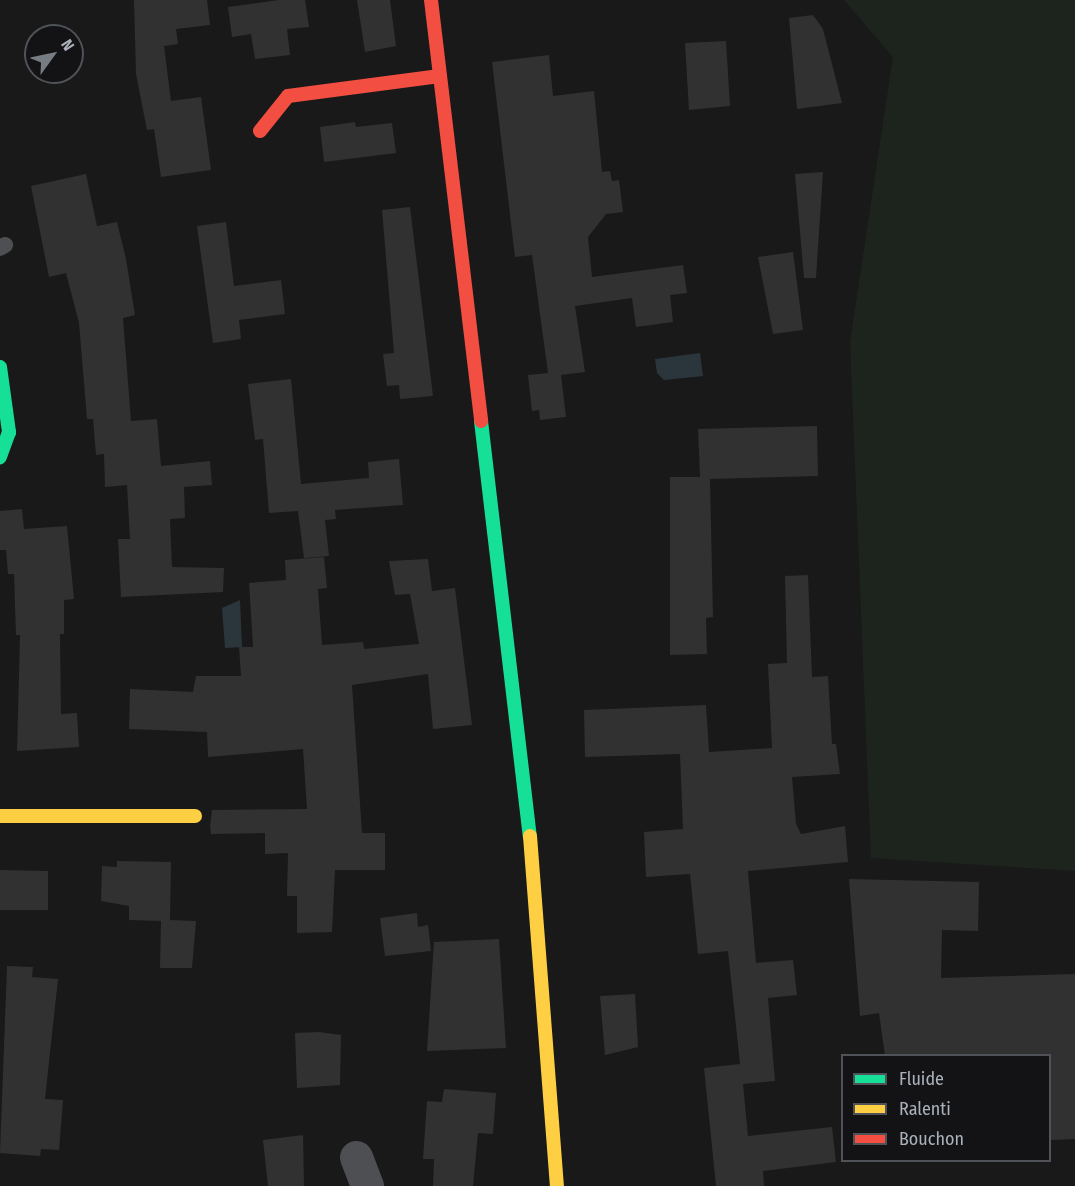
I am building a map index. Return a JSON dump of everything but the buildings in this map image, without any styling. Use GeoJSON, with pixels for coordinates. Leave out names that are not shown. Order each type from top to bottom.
{"type":"FeatureCollection","features":[{"type":"Feature","properties":{"kind":"main road"},"geometry":{"type":"LineString","coordinates":[[431,0],[528,819],[557,1186]]}},
{"type":"Feature","properties":{"kind":"main road"},"geometry":{"type":"LineString","coordinates":[[260,131],[288,96],[440,76]]}},
{"type":"Feature","properties":{"kind":"main road"},"geometry":{"type":"LineString","coordinates":[[0,367],[9,432],[0,457]]}},
{"type":"Feature","properties":{"kind":"main road"},"geometry":{"type":"LineString","coordinates":[[0,816],[195,816]]}},
{"type":"Feature","properties":{"kind":"shaded area"},"geometry":{"type":"Polygon","coordinates":[[[844,0],[1075,0],[1075,871],[871,858],[850,342],[893,57],[844,0]]]}},
{"type":"Feature","properties":{"kind":"shaded area"},"geometry":{"type":"Polygon","coordinates":[[[700,353],[703,376],[664,380],[657,373],[655,359],[700,353]]]}},
{"type":"Feature","properties":{"kind":"shaded area"},"geometry":{"type":"Polygon","coordinates":[[[240,600],[242,647],[225,648],[222,608],[240,600]]]}},
{"type":"Feature","properties":{"kind":"traffic: fast"},"geometry":{"type":"LineString","coordinates":[[0,367],[9,432],[0,457]]}},
{"type":"Feature","properties":{"kind":"traffic: fast"},"geometry":{"type":"LineString","coordinates":[[481,421],[530,836]]}},
{"type":"Feature","properties":{"kind":"traffic: slow"},"geometry":{"type":"LineString","coordinates":[[0,816],[195,816]]}},
{"type":"Feature","properties":{"kind":"traffic: slow"},"geometry":{"type":"LineString","coordinates":[[530,836],[557,1186]]}},
{"type":"Feature","properties":{"kind":"traffic: jam"},"geometry":{"type":"LineString","coordinates":[[431,0],[481,421]]}},
{"type":"Feature","properties":{"kind":"traffic: jam"},"geometry":{"type":"LineString","coordinates":[[260,131],[288,96],[440,76]]}}]}
